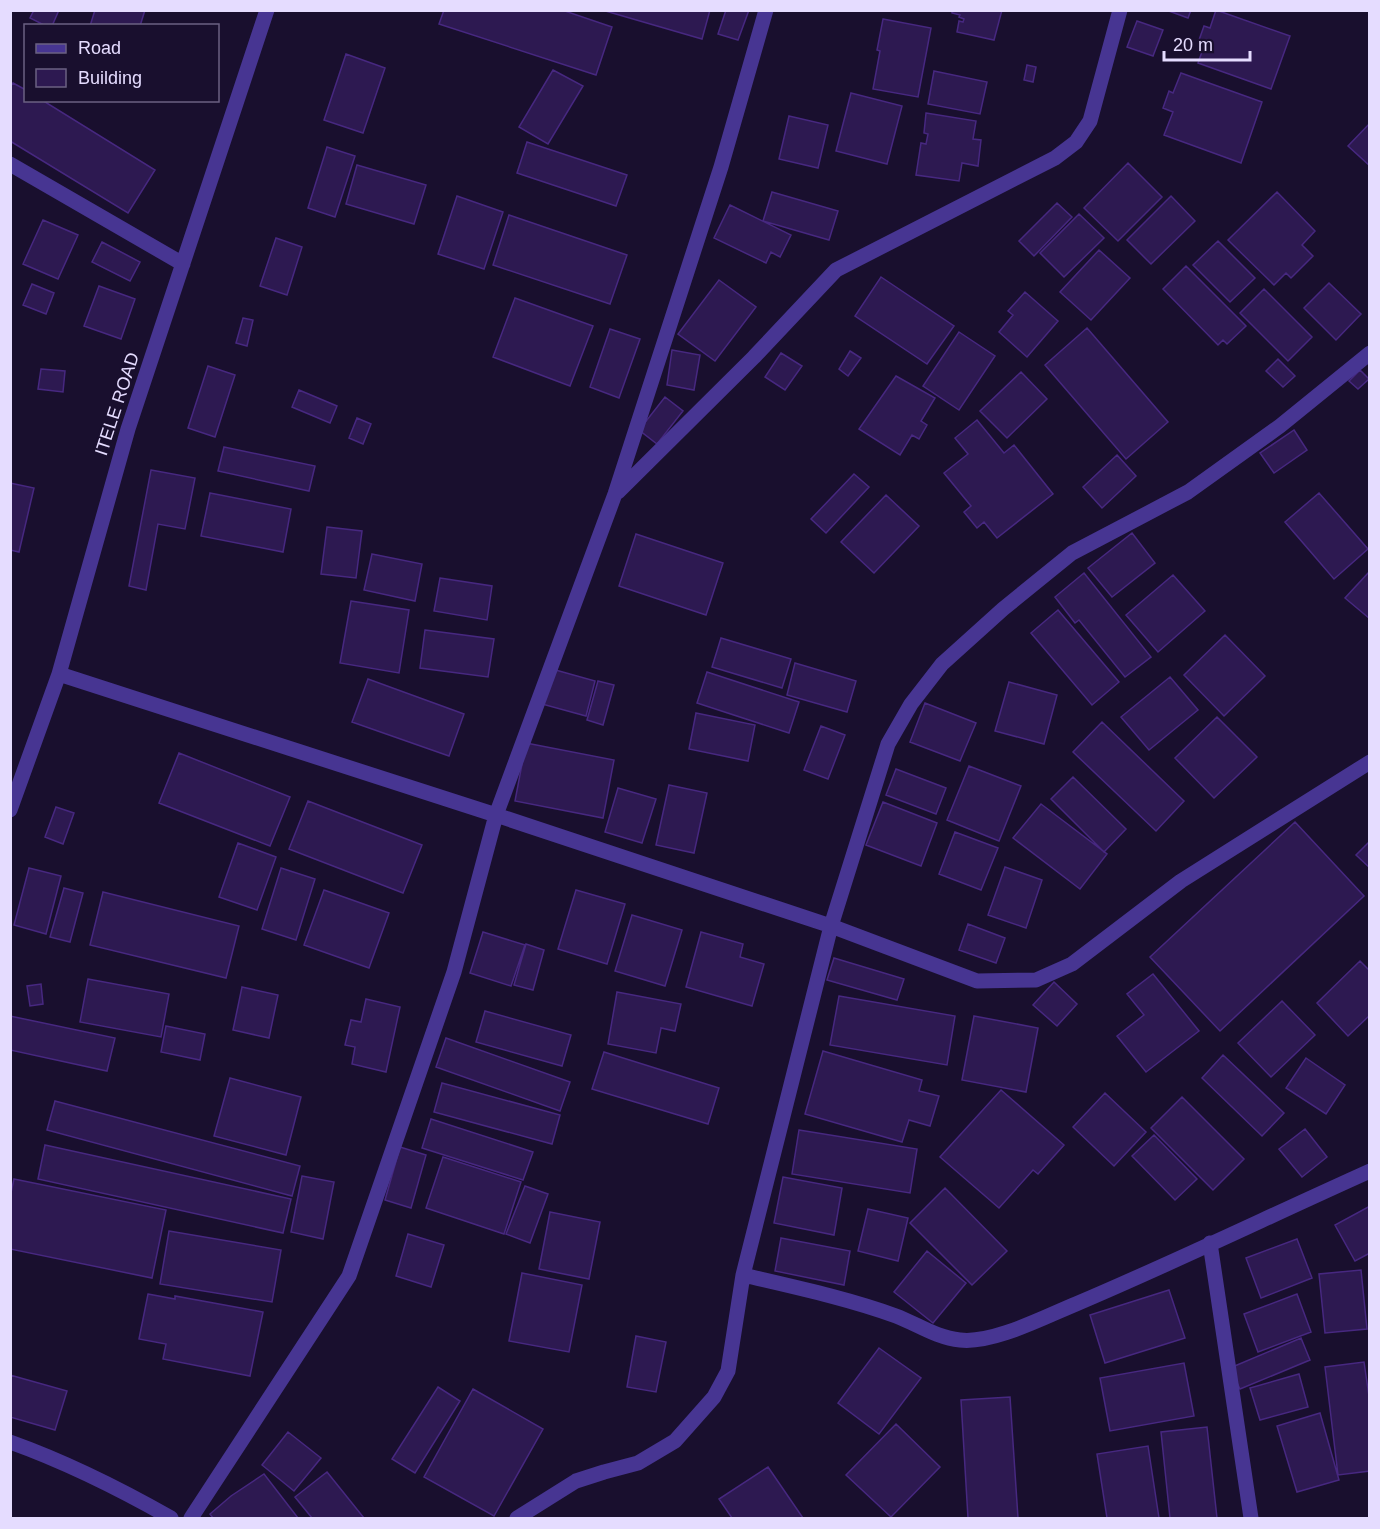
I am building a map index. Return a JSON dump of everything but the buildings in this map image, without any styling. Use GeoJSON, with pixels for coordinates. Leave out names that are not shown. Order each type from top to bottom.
{"type":"FeatureCollection","features":[{"type":"Feature","properties":{"kind":"street","name":"ITELE ROAD"},"geometry":{"type":"LineString","coordinates":[[10,810],[59,674],[128,429],[267,10]]}},
{"type":"Feature","properties":{"kind":"street"},"geometry":{"type":"LineString","coordinates":[[191,1518],[349,1276],[454,972],[496,815],[615,494],[722,167],[766,10]]}},
{"type":"Feature","properties":{"kind":"street"},"geometry":{"type":"LineString","coordinates":[[615,494],[754,357],[836,270],[1055,158],[1076,142],[1090,121],[1120,10]]}},
{"type":"Feature","properties":{"kind":"street"},"geometry":{"type":"LineString","coordinates":[[10,164],[183,264]]}},
{"type":"Feature","properties":{"kind":"street"},"geometry":{"type":"LineString","coordinates":[[517,1518],[576,1481],[638,1463],[675,1441],[714,1397],[728,1371],[743,1275],[831,926],[888,744],[911,704],[942,664],[1003,609],[1072,553],[1188,492],[1280,426],[1370,353]]}},
{"type":"Feature","properties":{"kind":"street"},"geometry":{"type":"LineString","coordinates":[[59,674],[831,926],[977,981],[1036,980],[1072,964],[1181,881],[1370,762]]}},
{"type":"Feature","properties":{"kind":"street"},"geometry":{"type":"LineString","coordinates":[[743,1275],[897,1316],[949,1338],[980,1340],[1020,1327],[1140,1276],[1370,1171]]}},
{"type":"Feature","properties":{"kind":"street"},"geometry":{"type":"LineString","coordinates":[[1210,1243],[1251,1518]]}},
{"type":"Feature","properties":{"kind":"street"},"geometry":{"type":"LineString","coordinates":[[10,1442],[56,1459],[171,1518]]}}]}
